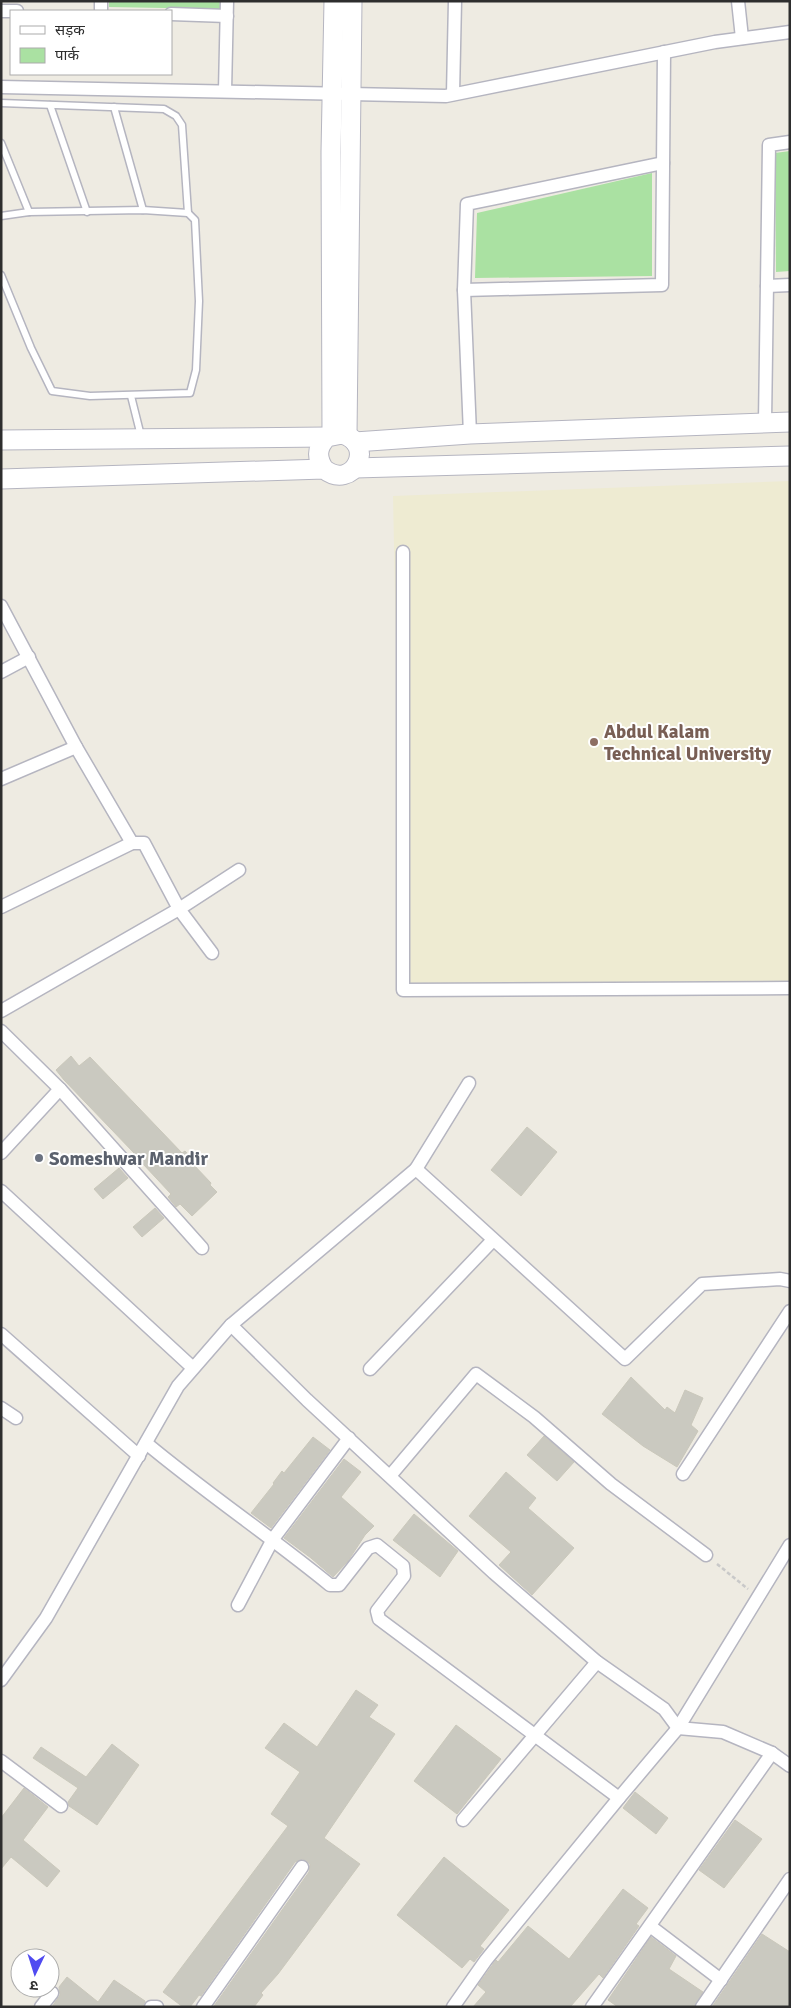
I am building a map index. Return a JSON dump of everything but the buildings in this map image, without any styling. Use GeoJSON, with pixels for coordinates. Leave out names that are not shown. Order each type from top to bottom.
{"type":"FeatureCollection","features":[{"type":"Feature","properties":{"kind":"street"},"geometry":{"type":"LineString","coordinates":[[225,91],[227,1]]}},
{"type":"Feature","properties":{"kind":"street"},"geometry":{"type":"LineString","coordinates":[[334,1],[341,93],[340,437],[360,455],[355,468]]}},
{"type":"Feature","properties":{"kind":"street"},"geometry":{"type":"LineString","coordinates":[[341,93],[352,1]]}},
{"type":"Feature","properties":{"kind":"street"},"geometry":{"type":"LineString","coordinates":[[453,94],[455,1]]}},
{"type":"Feature","properties":{"kind":"street"},"geometry":{"type":"LineString","coordinates":[[738,1],[742,38]]}},
{"type":"Feature","properties":{"kind":"street"},"geometry":{"type":"LineString","coordinates":[[172,14],[226,16]]}},
{"type":"Feature","properties":{"kind":"street"},"geometry":{"type":"LineString","coordinates":[[1,87],[453,94],[664,52],[742,38],[790,32]]}},
{"type":"Feature","properties":{"kind":"street"},"geometry":{"type":"LineString","coordinates":[[464,290],[662,285],[664,52]]}},
{"type":"Feature","properties":{"kind":"street"},"geometry":{"type":"LineString","coordinates":[[765,422],[769,145],[790,142]]}},
{"type":"Feature","properties":{"kind":"street"},"geometry":{"type":"LineString","coordinates":[[470,434],[464,290],[467,204],[663,163]]}},
{"type":"Feature","properties":{"kind":"street"},"geometry":{"type":"LineString","coordinates":[[767,286],[790,285]]}},
{"type":"Feature","properties":{"kind":"street"},"geometry":{"type":"LineString","coordinates":[[1,440],[340,437],[790,422]]}},
{"type":"Feature","properties":{"kind":"street"},"geometry":{"type":"LineString","coordinates":[[324,469],[320,463],[319,449],[340,437]]}},
{"type":"Feature","properties":{"kind":"street"},"geometry":{"type":"LineString","coordinates":[[1,478],[324,469],[336,475],[343,475],[355,468],[790,456]]}},
{"type":"Feature","properties":{"kind":"street"},"geometry":{"type":"LineString","coordinates":[[403,552],[403,990],[790,988]]}},
{"type":"Feature","properties":{"kind":"street"},"geometry":{"type":"LineString","coordinates":[[1,606],[76,747],[132,843]]}},
{"type":"Feature","properties":{"kind":"street"},"geometry":{"type":"LineString","coordinates":[[1,672],[29,657]]}},
{"type":"Feature","properties":{"kind":"street"},"geometry":{"type":"LineString","coordinates":[[1,779],[76,747]]}},
{"type":"Feature","properties":{"kind":"street"},"geometry":{"type":"LineString","coordinates":[[1,907],[132,843],[144,843],[179,909],[212,953]]}},
{"type":"Feature","properties":{"kind":"street"},"geometry":{"type":"LineString","coordinates":[[1,1011],[179,909],[239,870]]}},
{"type":"Feature","properties":{"kind":"street"},"geometry":{"type":"LineString","coordinates":[[1,1031],[60,1089],[202,1248]]}},
{"type":"Feature","properties":{"kind":"street"},"geometry":{"type":"LineString","coordinates":[[1,1680],[46,1618],[178,1386],[231,1325],[416,1169],[469,1083]]}},
{"type":"Feature","properties":{"kind":"street"},"geometry":{"type":"LineString","coordinates":[[1,1153],[60,1089]]}},
{"type":"Feature","properties":{"kind":"street"},"geometry":{"type":"LineString","coordinates":[[416,1169],[625,1359],[702,1284],[780,1279],[790,1282]]}},
{"type":"Feature","properties":{"kind":"street"},"geometry":{"type":"LineString","coordinates":[[1,1191],[193,1368]]}},
{"type":"Feature","properties":{"kind":"street"},"geometry":{"type":"LineString","coordinates":[[370,1369],[493,1240]]}},
{"type":"Feature","properties":{"kind":"street"},"geometry":{"type":"LineString","coordinates":[[684,1474],[790,1311]]}},
{"type":"Feature","properties":{"kind":"street"},"geometry":{"type":"LineString","coordinates":[[231,1325],[348,1438],[494,1573],[597,1662],[664,1709],[678,1728],[723,1732],[772,1753],[790,1766]]}},
{"type":"Feature","properties":{"kind":"street"},"geometry":{"type":"LineString","coordinates":[[1,1334],[139,1456]]}},
{"type":"Feature","properties":{"kind":"street"},"geometry":{"type":"LineString","coordinates":[[390,1476],[476,1374],[534,1417],[611,1484],[706,1555]]}},
{"type":"Feature","properties":{"kind":"street"},"geometry":{"type":"LineString","coordinates":[[1,1408],[16,1418]]}},
{"type":"Feature","properties":{"kind":"street"},"geometry":{"type":"LineString","coordinates":[[238,1605],[273,1539],[348,1438]]}},
{"type":"Feature","properties":{"kind":"street"},"geometry":{"type":"LineString","coordinates":[[146,1443],[194,1483],[273,1539],[330,1585],[338,1585],[368,1548],[377,1545],[403,1566],[404,1576],[377,1611],[379,1620],[619,1798]]}},
{"type":"Feature","properties":{"kind":"street"},"geometry":{"type":"LineString","coordinates":[[452,2007],[486,1960],[678,1728],[757,1596],[790,1545]]}},
{"type":"Feature","properties":{"kind":"street"},"geometry":{"type":"LineString","coordinates":[[463,1820],[597,1662]]}},
{"type":"Feature","properties":{"kind":"street"},"geometry":{"type":"LineString","coordinates":[[592,2007],[772,1753]]}},
{"type":"Feature","properties":{"kind":"street"},"geometry":{"type":"LineString","coordinates":[[1,1761],[61,1806]]}},
{"type":"Feature","properties":{"kind":"street"},"geometry":{"type":"LineString","coordinates":[[203,2007],[302,1867]]}},
{"type":"Feature","properties":{"kind":"street"},"geometry":{"type":"LineString","coordinates":[[702,2007],[790,1880]]}},
{"type":"Feature","properties":{"kind":"street"},"geometry":{"type":"LineString","coordinates":[[650,1926],[721,1980]]}},
{"type":"Feature","properties":{"kind":"street"},"geometry":{"type":"LineString","coordinates":[[150,2007],[157,2007]]}},
{"type":"Feature","properties":{"kind":"lane"},"geometry":{"type":"LineString","coordinates":[[1,103],[164,109],[176,116],[182,125],[188,213],[195,220],[199,301],[194,382],[190,393],[131,396],[70,395],[52,391],[31,348],[1,275]]}},
{"type":"Feature","properties":{"kind":"lane"},"geometry":{"type":"LineString","coordinates":[[50,105],[87,212]]}},
{"type":"Feature","properties":{"kind":"lane"},"geometry":{"type":"LineString","coordinates":[[114,107],[143,210]]}},
{"type":"Feature","properties":{"kind":"lane"},"geometry":{"type":"LineString","coordinates":[[1,143],[29,212]]}},
{"type":"Feature","properties":{"kind":"lane"},"geometry":{"type":"LineString","coordinates":[[1,216],[29,212],[143,210],[188,213]]}},
{"type":"Feature","properties":{"kind":"lane"},"geometry":{"type":"LineString","coordinates":[[131,396],[141,438]]}},
{"type":"Feature","properties":{"kind":"path"},"geometry":{"type":"LineString","coordinates":[[706,1555],[757,1596]]}},
{"type":"Feature","properties":{"kind":"shaded area","name":"Abdul Kalam Technical University"},"geometry":{"type":"Polygon","coordinates":[[[790,481],[790,988],[403,990],[393,496],[790,481]]]}},
{"type":"Feature","properties":{"kind":"green space"},"geometry":{"type":"Polygon","coordinates":[[[109,1],[220,1],[220,9],[109,7],[109,1]]]}},
{"type":"Feature","properties":{"kind":"green space"},"geometry":{"type":"Polygon","coordinates":[[[790,151],[790,271],[776,272],[775,153],[790,151]]]}},
{"type":"Feature","properties":{"kind":"green space"},"geometry":{"type":"Polygon","coordinates":[[[652,173],[652,276],[475,278],[477,213],[652,173]]]}},
{"type":"Feature","properties":{"kind":"place","name":"Abdul Kalam Technical University"},"geometry":{"type":"Point","coordinates":[594,742]}},
{"type":"Feature","properties":{"kind":"place","name":"Someshwar Mandir"},"geometry":{"type":"Point","coordinates":[39,1158]}}]}
